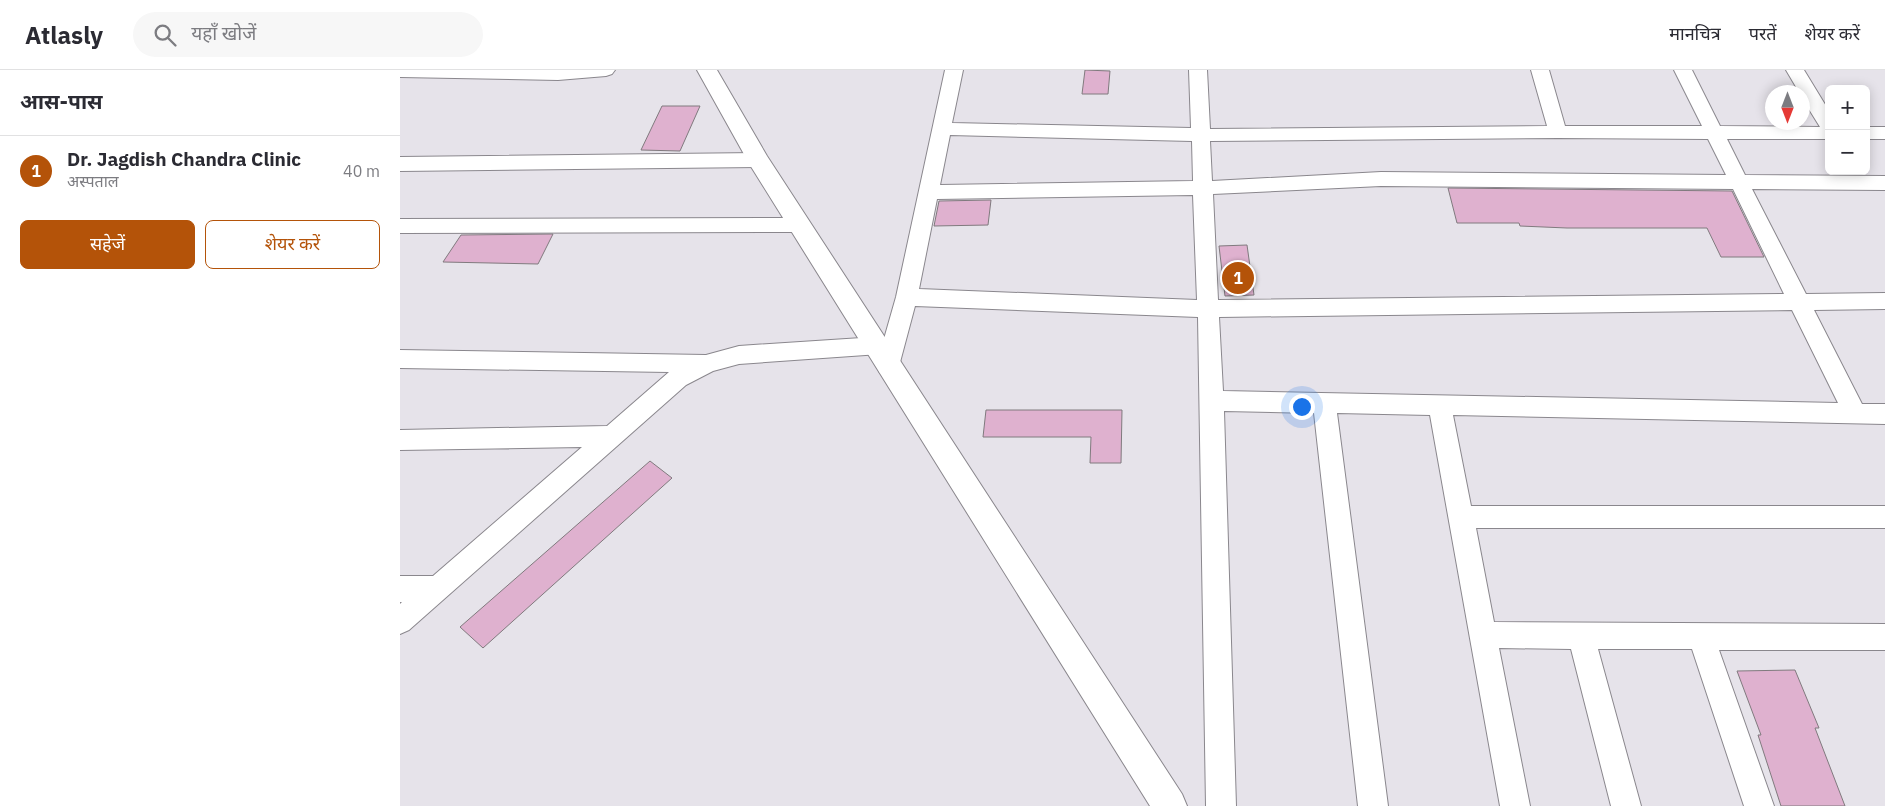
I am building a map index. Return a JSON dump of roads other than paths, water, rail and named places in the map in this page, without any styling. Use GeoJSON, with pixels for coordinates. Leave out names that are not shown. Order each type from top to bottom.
{"type":"FeatureCollection","features":[{"type":"Feature","properties":{"kind":"street"},"geometry":{"type":"LineString","coordinates":[[400,71],[558,74],[606,70]]}},
{"type":"Feature","properties":{"kind":"street"},"geometry":{"type":"LineString","coordinates":[[707,70],[758,160],[1170,806]]}},
{"type":"Feature","properties":{"kind":"street"},"geometry":{"type":"LineString","coordinates":[[882,356],[907,297],[954,70]]}},
{"type":"Feature","properties":{"kind":"street"},"geometry":{"type":"LineString","coordinates":[[1198,70],[1212,401],[1221,806]]}},
{"type":"Feature","properties":{"kind":"street"},"geometry":{"type":"LineString","coordinates":[[1540,70],[1558,132]]}},
{"type":"Feature","properties":{"kind":"street"},"geometry":{"type":"LineString","coordinates":[[1683,70],[1855,414]]}},
{"type":"Feature","properties":{"kind":"street"},"geometry":{"type":"LineString","coordinates":[[1795,70],[1825,120]]}},
{"type":"Feature","properties":{"kind":"street"},"geometry":{"type":"LineString","coordinates":[[942,129],[1200,135],[1558,132],[1825,133]]}},
{"type":"Feature","properties":{"kind":"street"},"geometry":{"type":"LineString","coordinates":[[1870,133],[1885,133]]}},
{"type":"Feature","properties":{"kind":"street"},"geometry":{"type":"LineString","coordinates":[[400,164],[758,160]]}},
{"type":"Feature","properties":{"kind":"street"},"geometry":{"type":"LineString","coordinates":[[928,192],[1203,188],[1381,179],[1885,183]]}},
{"type":"Feature","properties":{"kind":"street"},"geometry":{"type":"LineString","coordinates":[[400,226],[800,224]]}},
{"type":"Feature","properties":{"kind":"street"},"geometry":{"type":"LineString","coordinates":[[907,297],[1208,309],[1799,300],[1885,301]]}},
{"type":"Feature","properties":{"kind":"street"},"geometry":{"type":"LineString","coordinates":[[400,621],[678,378],[708,363],[739,355],[882,356]]}},
{"type":"Feature","properties":{"kind":"street"},"geometry":{"type":"LineString","coordinates":[[400,359],[708,363]]}},
{"type":"Feature","properties":{"kind":"street"},"geometry":{"type":"LineString","coordinates":[[1212,401],[1885,414]]}},
{"type":"Feature","properties":{"kind":"street"},"geometry":{"type":"LineString","coordinates":[[1324,403],[1373,806]]}},
{"type":"Feature","properties":{"kind":"street"},"geometry":{"type":"LineString","coordinates":[[1440,406],[1515,806]]}},
{"type":"Feature","properties":{"kind":"street"},"geometry":{"type":"LineString","coordinates":[[400,440],[610,436]]}},
{"type":"Feature","properties":{"kind":"street"},"geometry":{"type":"LineString","coordinates":[[1460,517],[1885,517]]}},
{"type":"Feature","properties":{"kind":"street"},"geometry":{"type":"LineString","coordinates":[[400,590],[436,588]]}},
{"type":"Feature","properties":{"kind":"street"},"geometry":{"type":"LineString","coordinates":[[1483,635],[1885,637]]}},
{"type":"Feature","properties":{"kind":"street"},"geometry":{"type":"LineString","coordinates":[[1581,635],[1626,806]]}},
{"type":"Feature","properties":{"kind":"street"},"geometry":{"type":"LineString","coordinates":[[1701,636],[1759,806]]}},
{"type":"Feature","properties":{"kind":"place","name":"Dr. Jagdish Chandra Clinic"},"geometry":{"type":"Point","coordinates":[1238,278]}}]}
